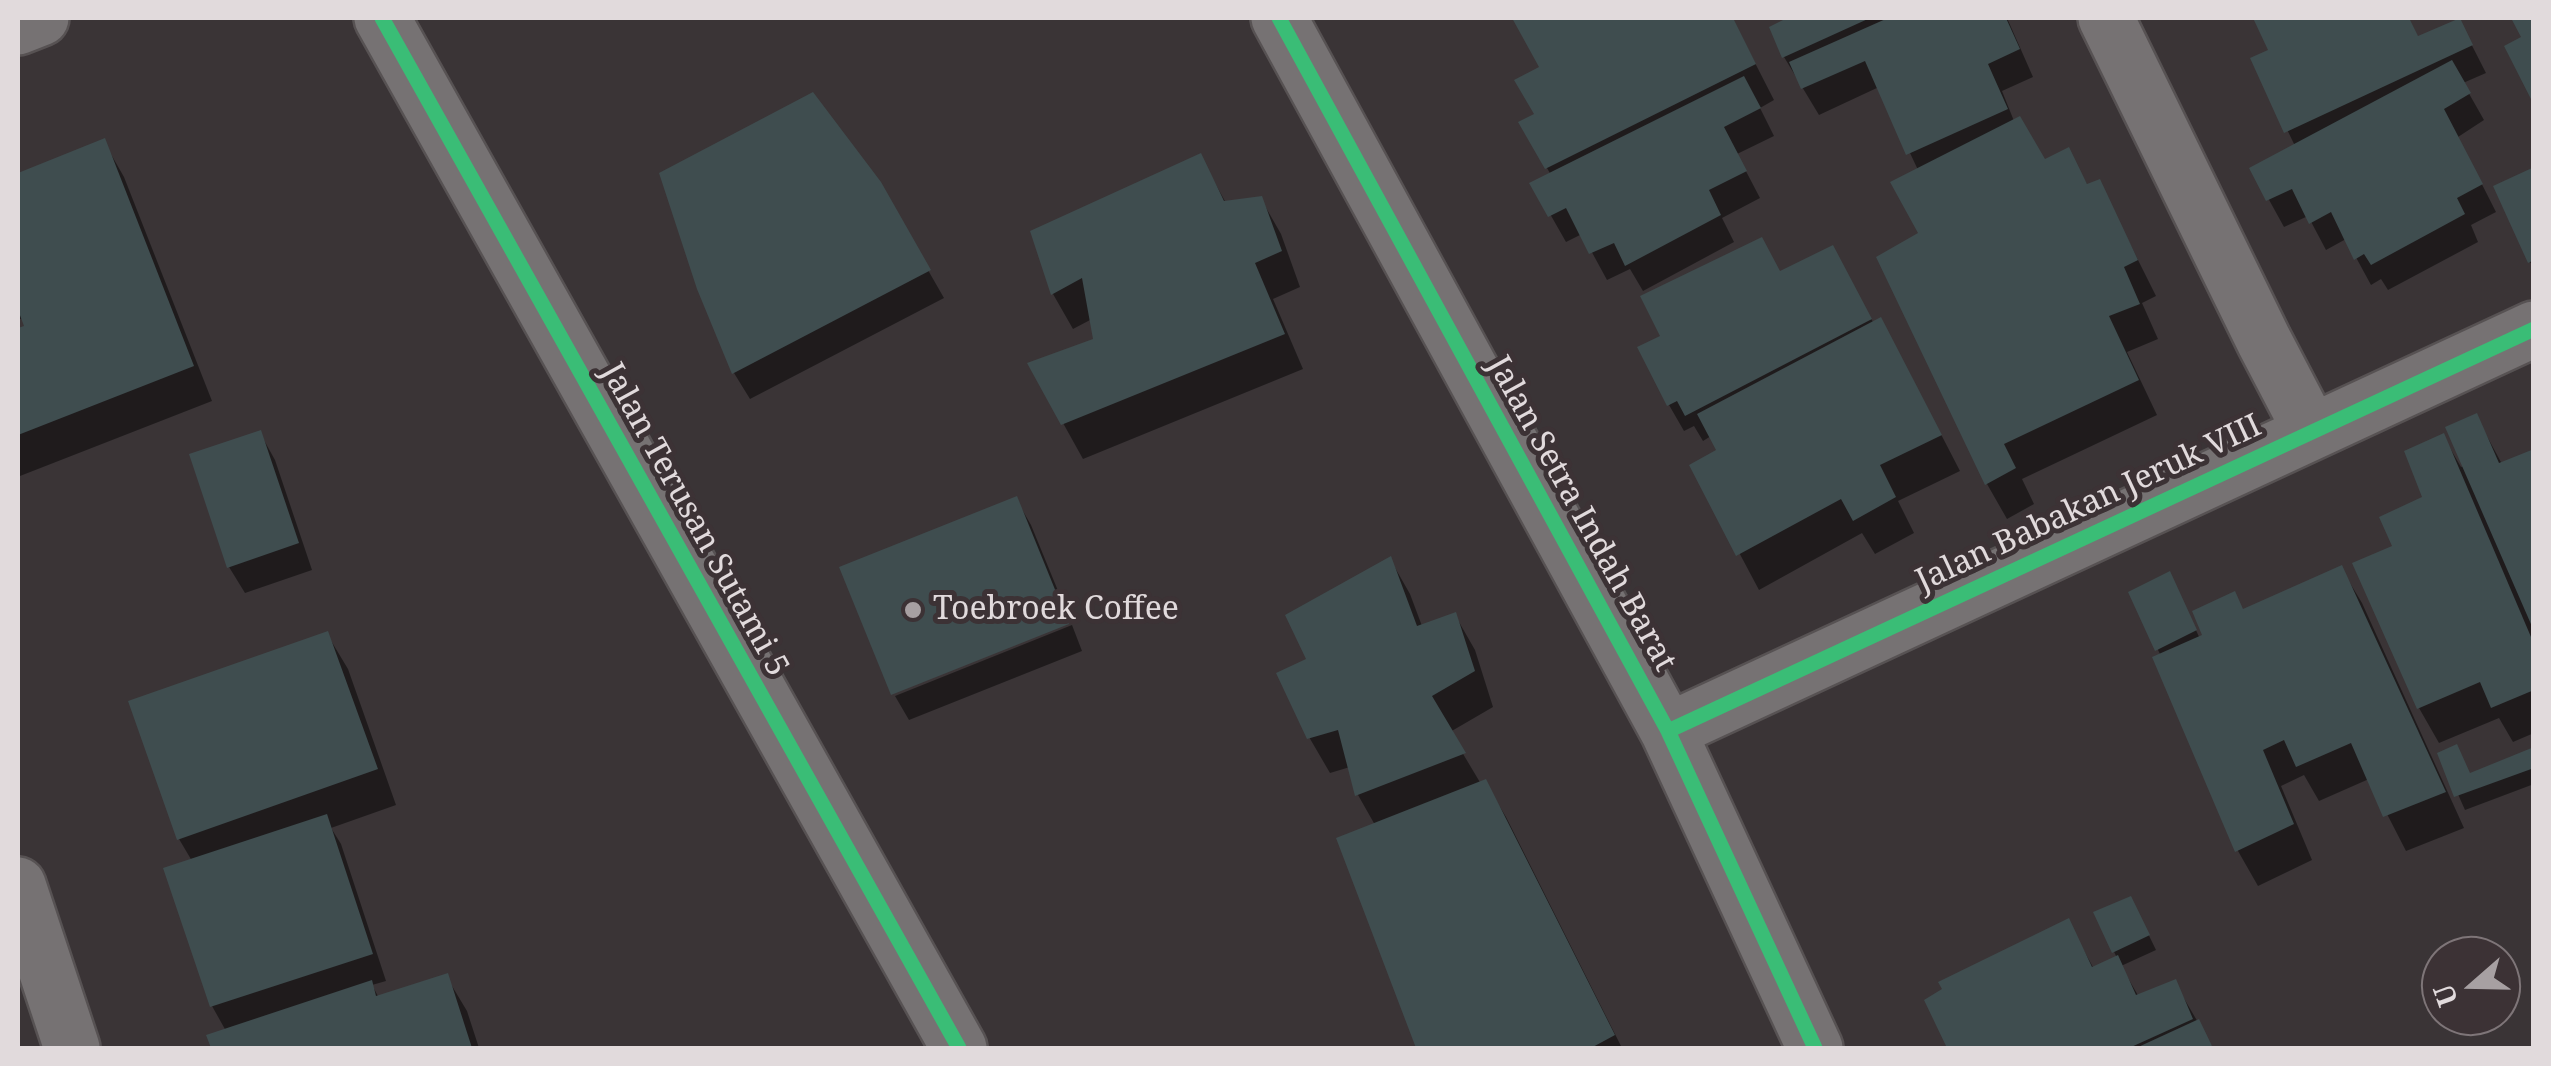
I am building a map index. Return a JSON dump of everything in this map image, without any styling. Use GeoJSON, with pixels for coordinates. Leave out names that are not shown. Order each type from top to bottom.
{"type":"FeatureCollection","features":[{"type":"Feature","properties":{"kind":"street"},"geometry":{"type":"LineString","coordinates":[[18,27],[41,18]]}},
{"type":"Feature","properties":{"kind":"street","name":"Jalan Terusan Sutami 5"},"geometry":{"type":"LineString","coordinates":[[382,18],[959,1048]]}},
{"type":"Feature","properties":{"kind":"street","name":"Jalan Setra Indah Barat"},"geometry":{"type":"LineString","coordinates":[[1279,18],[1668,731],[1814,1048]]}},
{"type":"Feature","properties":{"kind":"street"},"geometry":{"type":"LineString","coordinates":[[2106,18],[2311,431]]}},
{"type":"Feature","properties":{"kind":"street","name":"Jalan Babakan Jeruk VIII"},"geometry":{"type":"LineString","coordinates":[[1668,731],[2534,329]]}},
{"type":"Feature","properties":{"kind":"street"},"geometry":{"type":"LineString","coordinates":[[18,885],[72,1048]]}},
{"type":"Feature","properties":{"kind":"building"},"geometry":{"type":"Polygon","coordinates":[[[1512,18],[1733,18],[1756,64],[1545,169],[1518,122],[1534,114],[1514,80],[1539,67],[1512,18]]]}},
{"type":"Feature","properties":{"kind":"building"},"geometry":{"type":"Polygon","coordinates":[[[1787,18],[1870,18],[1782,58],[1769,27],[1787,18]]]}},
{"type":"Feature","properties":{"kind":"building"},"geometry":{"type":"Polygon","coordinates":[[[1888,18],[2006,18],[2020,49],[1988,64],[2008,109],[1906,155],[1865,61],[1801,89],[1789,62],[1888,18]]]}},
{"type":"Feature","properties":{"kind":"building"},"geometry":{"type":"Polygon","coordinates":[[[2253,18],[2409,18],[2418,36],[2460,18],[2473,45],[2284,133],[2250,58],[2268,50],[2253,18]]]}},
{"type":"Feature","properties":{"kind":"building"},"geometry":{"type":"Polygon","coordinates":[[[2511,18],[2534,18],[2534,105],[2504,46],[2521,37],[2511,18]]]}},
{"type":"Feature","properties":{"kind":"building"},"geometry":{"type":"Polygon","coordinates":[[[2452,60],[2471,93],[2444,109],[2483,184],[2457,198],[2465,214],[2371,265],[2364,254],[2354,260],[2331,212],[2309,224],[2292,189],[2266,201],[2249,168],[2452,60]]]}},
{"type":"Feature","properties":{"kind":"building"},"geometry":{"type":"Polygon","coordinates":[[[1744,76],[1761,108],[1724,127],[1747,171],[1709,190],[1721,215],[1625,266],[1614,243],[1589,254],[1566,208],[1548,217],[1529,183],[1744,76]]]}},
{"type":"Feature","properties":{"kind":"building"},"geometry":{"type":"Polygon","coordinates":[[[813,92],[881,182],[931,270],[732,374],[697,289],[659,173],[813,92]]]}},
{"type":"Feature","properties":{"kind":"building"},"geometry":{"type":"Polygon","coordinates":[[[2020,116],[2045,159],[2069,147],[2087,184],[2100,179],[2138,260],[2124,267],[2140,304],[2109,316],[2139,380],[2004,444],[2016,468],[1985,485],[1876,257],[1918,233],[1890,182],[2020,116]]]}},
{"type":"Feature","properties":{"kind":"building"},"geometry":{"type":"Polygon","coordinates":[[[105,138],[194,366],[18,435],[18,328],[24,326],[18,310],[18,173],[105,138]]]}},
{"type":"Feature","properties":{"kind":"building"},"geometry":{"type":"Polygon","coordinates":[[[1201,153],[1224,201],[1262,196],[1282,251],[1255,263],[1285,334],[1061,425],[1027,363],[1093,339],[1082,278],[1051,295],[1030,231],[1201,153]]]}},
{"type":"Feature","properties":{"kind":"building"},"geometry":{"type":"Polygon","coordinates":[[[2532,168],[2534,260],[2528,263],[2493,186],[2532,168]]]}},
{"type":"Feature","properties":{"kind":"building"},"geometry":{"type":"Polygon","coordinates":[[[1762,237],[1780,271],[1833,245],[1872,319],[1685,416],[1677,401],[1667,406],[1637,347],[1660,336],[1640,296],[1762,237]]]}},
{"type":"Feature","properties":{"kind":"building"},"geometry":{"type":"Polygon","coordinates":[[[1881,317],[1942,435],[1880,465],[1896,497],[1853,521],[1841,499],[1736,556],[1689,465],[1716,450],[1697,414],[1881,317]]]}},
{"type":"Feature","properties":{"kind":"building"},"geometry":{"type":"Polygon","coordinates":[[[2477,413],[2499,463],[2534,449],[2534,631],[2445,427],[2477,413]]]}},
{"type":"Feature","properties":{"kind":"building"},"geometry":{"type":"Polygon","coordinates":[[[261,430],[299,543],[227,568],[189,454],[261,430]]]}},
{"type":"Feature","properties":{"kind":"building"},"geometry":{"type":"Polygon","coordinates":[[[2444,433],[2534,644],[2534,690],[2491,708],[2480,682],[2417,709],[2352,563],[2392,546],[2379,517],[2422,497],[2404,451],[2444,433]]]}},
{"type":"Feature","properties":{"kind":"building"},"geometry":{"type":"Polygon","coordinates":[[[1017,496],[1069,624],[891,695],[839,567],[1017,496]]]}},
{"type":"Feature","properties":{"kind":"building"},"geometry":{"type":"Polygon","coordinates":[[[1391,556],[1417,626],[1456,612],[1475,671],[1432,696],[1466,753],[1355,796],[1338,730],[1307,739],[1276,673],[1306,659],[1285,615],[1391,556]]]}},
{"type":"Feature","properties":{"kind":"building"},"geometry":{"type":"Polygon","coordinates":[[[2342,565],[2446,792],[2383,817],[2351,743],[2296,767],[2284,740],[2263,750],[2294,824],[2235,852],[2152,657],[2202,635],[2192,611],[2235,591],[2243,609],[2342,565]]]}},
{"type":"Feature","properties":{"kind":"building"},"geometry":{"type":"Polygon","coordinates":[[[2170,571],[2197,630],[2155,651],[2128,592],[2170,571]]]}},
{"type":"Feature","properties":{"kind":"building"},"geometry":{"type":"Polygon","coordinates":[[[328,631],[378,769],[177,840],[128,701],[328,631]]]}},
{"type":"Feature","properties":{"kind":"building"},"geometry":{"type":"Polygon","coordinates":[[[2457,744],[2470,773],[2534,747],[2534,768],[2454,797],[2437,753],[2457,744]]]}},
{"type":"Feature","properties":{"kind":"building"},"geometry":{"type":"Polygon","coordinates":[[[1486,779],[1615,1035],[1591,1048],[1416,1048],[1336,838],[1486,779]]]}},
{"type":"Feature","properties":{"kind":"building"},"geometry":{"type":"Polygon","coordinates":[[[327,814],[373,954],[210,1007],[163,868],[327,814]]]}},
{"type":"Feature","properties":{"kind":"building"},"geometry":{"type":"Polygon","coordinates":[[[2131,896],[2150,935],[2112,953],[2093,912],[2131,896]]]}},
{"type":"Feature","properties":{"kind":"building"},"geometry":{"type":"Polygon","coordinates":[[[2069,918],[2092,967],[2118,955],[2136,995],[2176,979],[2193,1019],[2129,1048],[1947,1048],[1924,1000],[1942,989],[1938,982],[2069,918]]]}},
{"type":"Feature","properties":{"kind":"building"},"geometry":{"type":"Polygon","coordinates":[[[448,973],[472,1048],[211,1048],[206,1035],[372,980],[376,996],[448,973]]]}},
{"type":"Feature","properties":{"kind":"building"},"geometry":{"type":"Polygon","coordinates":[[[2199,1019],[2213,1048],[2136,1048],[2199,1019]]]}},
{"type":"Feature","properties":{"kind":"cycle path"},"geometry":{"type":"LineString","coordinates":[[382,18],[959,1048]]}},
{"type":"Feature","properties":{"kind":"cycle path"},"geometry":{"type":"LineString","coordinates":[[1279,18],[1668,731],[1815,1048]]}},
{"type":"Feature","properties":{"kind":"cycle path"},"geometry":{"type":"LineString","coordinates":[[1668,731],[2534,329]]}},
{"type":"Feature","properties":{"kind":"place","name":"Toebroek Coffee"},"geometry":{"type":"Point","coordinates":[913,610]}}]}
